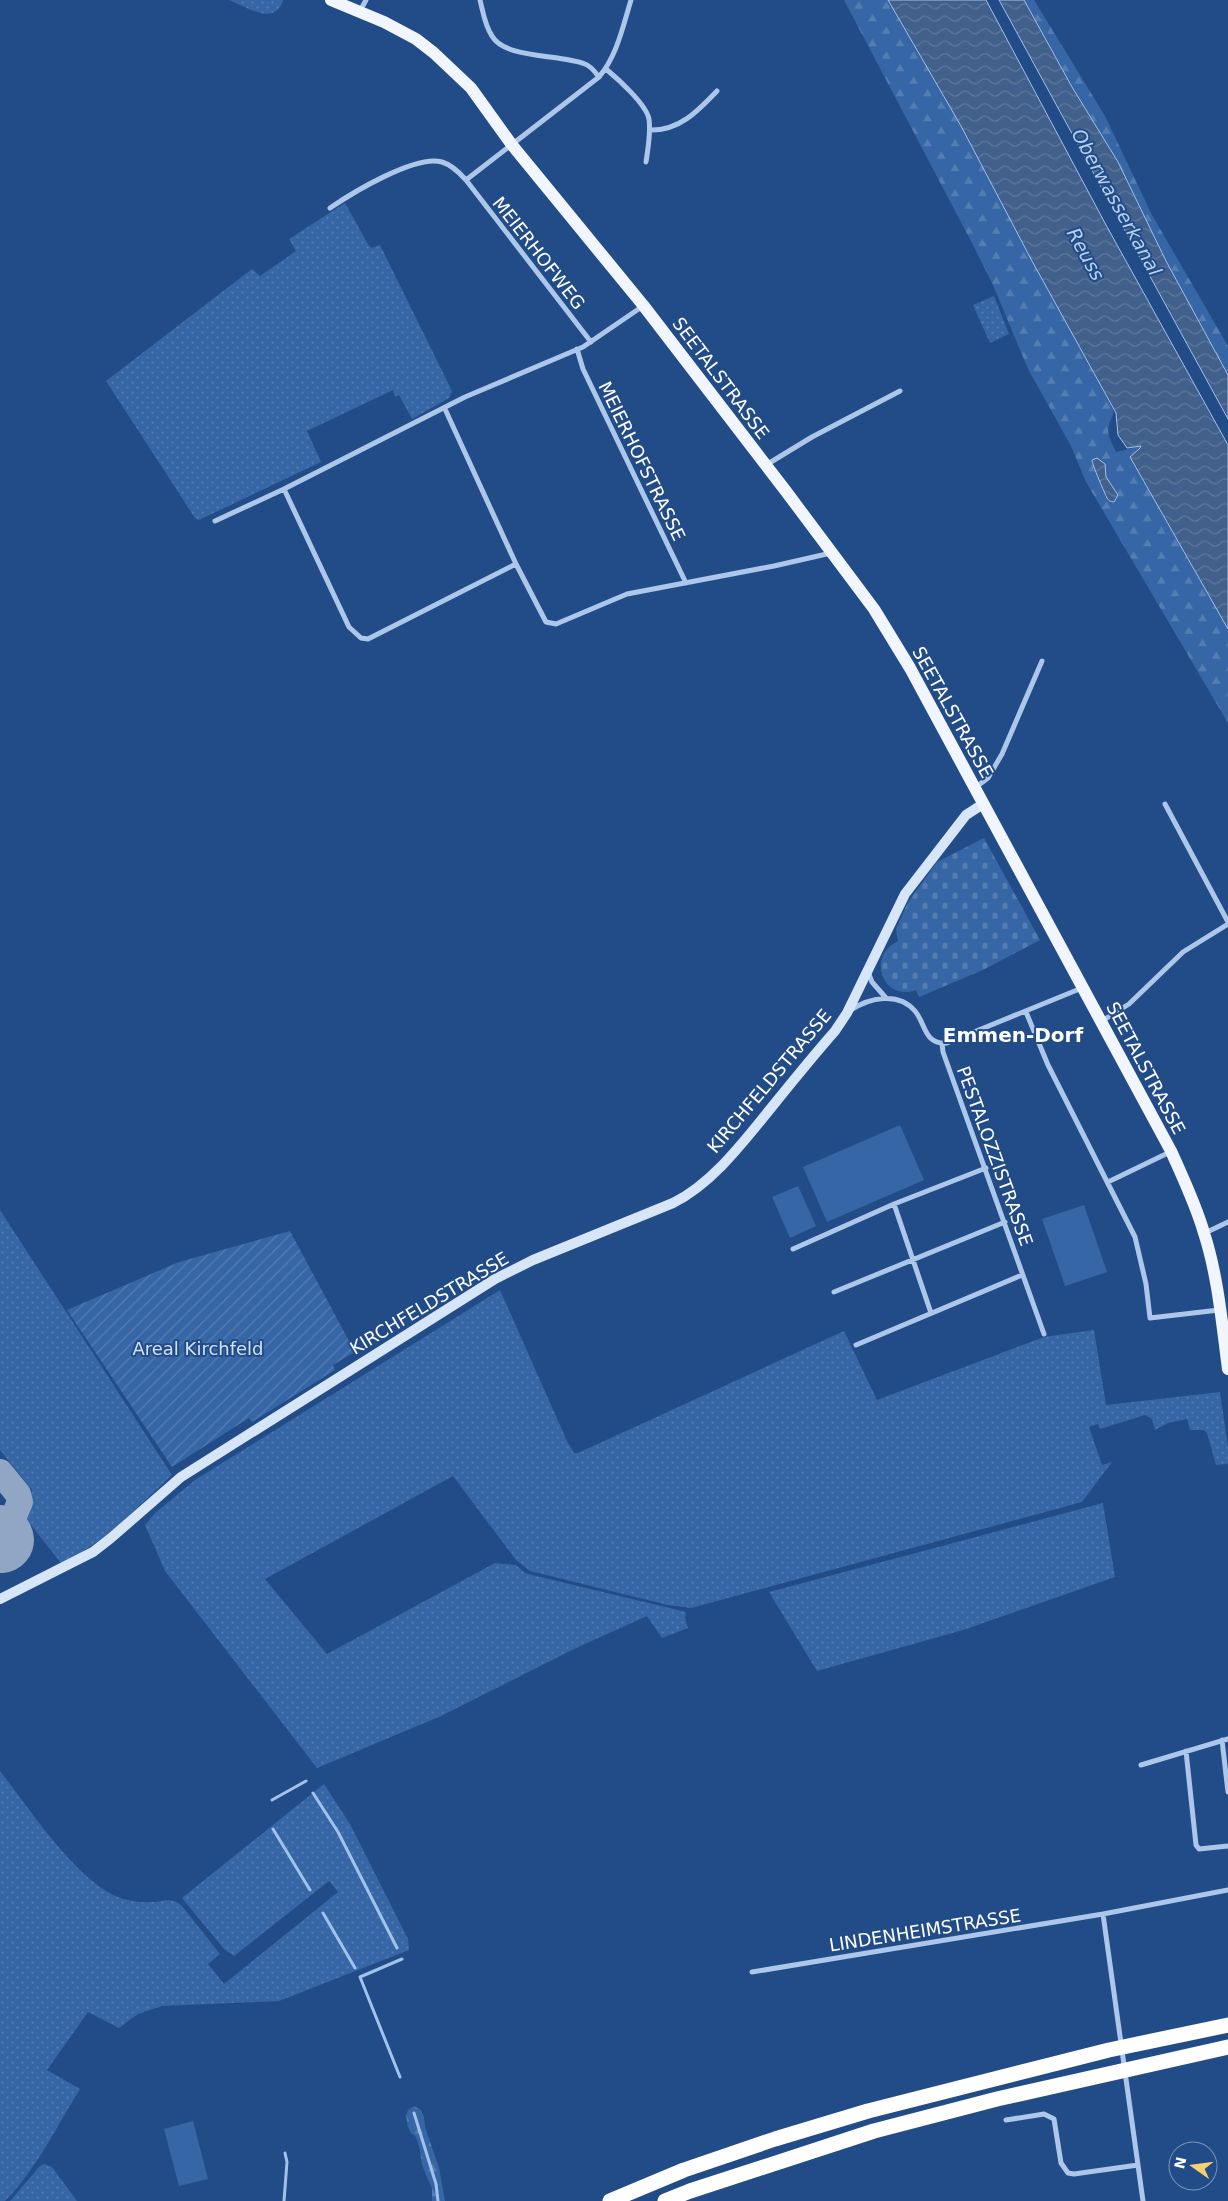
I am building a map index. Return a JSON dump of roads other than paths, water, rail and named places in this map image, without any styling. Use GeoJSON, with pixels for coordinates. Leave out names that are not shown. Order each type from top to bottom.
{"type":"FeatureCollection","features":[{"type":"Feature","properties":{"kind":"highway"},"geometry":{"type":"LineString","coordinates":[[610,2201],[684,2170],[775,2139],[868,2111],[1109,2050],[1228,2025]]}},
{"type":"Feature","properties":{"kind":"highway"},"geometry":{"type":"LineString","coordinates":[[665,2201],[765,2165],[874,2131],[1113,2072],[1228,2047]]}},
{"type":"Feature","properties":{"kind":"main road","name":"SEETALSTRASSE"},"geometry":{"type":"LineString","coordinates":[[331,0],[363,6],[434,53],[471,88],[512,145],[644,306],[874,609],[891,636],[1171,1151],[1187,1186],[1205,1234],[1226,1340],[1228,1369]]}},
{"type":"Feature","properties":{"kind":"street"},"geometry":{"type":"LineString","coordinates":[[480,0],[491,36],[504,48],[587,64],[599,77]]}},
{"type":"Feature","properties":{"kind":"street"},"geometry":{"type":"LineString","coordinates":[[330,208],[350,194],[423,161],[441,161],[450,165],[466,180],[599,77],[606,69],[614,52],[632,0]]}},
{"type":"Feature","properties":{"kind":"street"},"geometry":{"type":"LineString","coordinates":[[606,69],[615,76],[644,109],[649,120],[650,130],[646,162]]}},
{"type":"Feature","properties":{"kind":"street"},"geometry":{"type":"LineString","coordinates":[[650,130],[660,131],[679,125],[717,91]]}},
{"type":"Feature","properties":{"kind":"street","name":"MEIERHOFWEG"},"geometry":{"type":"LineString","coordinates":[[466,180],[592,342]]}},
{"type":"Feature","properties":{"kind":"street"},"geometry":{"type":"LineString","coordinates":[[215,521],[284,489],[445,409],[465,397],[592,342],[644,306]]}},
{"type":"Feature","properties":{"kind":"street","name":"MEIERHOFSTRASSE"},"geometry":{"type":"LineString","coordinates":[[577,349],[583,369],[686,584]]}},
{"type":"Feature","properties":{"kind":"street"},"geometry":{"type":"LineString","coordinates":[[766,465],[812,437],[900,391]]}},
{"type":"Feature","properties":{"kind":"street"},"geometry":{"type":"LineString","coordinates":[[445,409],[516,564],[546,622],[556,624],[627,594],[686,584],[832,553]]}},
{"type":"Feature","properties":{"kind":"street"},"geometry":{"type":"LineString","coordinates":[[284,489],[349,627],[361,638],[368,639],[516,564]]}},
{"type":"Feature","properties":{"kind":"street"},"geometry":{"type":"LineString","coordinates":[[974,788],[988,778],[1002,754],[1024,697],[1042,661]]}},
{"type":"Feature","properties":{"kind":"street","name":"KIRCHFELDSTRASSE"},"geometry":{"type":"LineString","coordinates":[[0,1599],[93,1552],[181,1476],[495,1279],[533,1260],[682,1199],[711,1175],[748,1135],[834,1031],[847,1013],[905,894],[966,815],[983,804]]}},
{"type":"Feature","properties":{"kind":"street"},"geometry":{"type":"LineString","coordinates":[[1102,1022],[1129,1004],[1182,952],[1228,923],[1165,804]]}},
{"type":"Feature","properties":{"kind":"street"},"geometry":{"type":"LineString","coordinates":[[867,972],[872,982],[886,998],[909,1006],[918,1016],[928,1037],[942,1044],[958,1040],[1082,988]]}},
{"type":"Feature","properties":{"kind":"street","name":"KIRCHFELDSTRASSE"},"geometry":{"type":"LineString","coordinates":[[847,1013],[864,1002],[886,998]]}},
{"type":"Feature","properties":{"kind":"street"},"geometry":{"type":"LineString","coordinates":[[1026,1012],[1048,1065],[1127,1218],[1137,1244],[1146,1284],[1150,1318],[1220,1310]]}},
{"type":"Feature","properties":{"kind":"street","name":"PESTALOZZISTRASSE"},"geometry":{"type":"LineString","coordinates":[[942,1044],[943,1052],[1044,1334]]}},
{"type":"Feature","properties":{"kind":"street"},"geometry":{"type":"LineString","coordinates":[[1108,1182],[1171,1151]]}},
{"type":"Feature","properties":{"kind":"street"},"geometry":{"type":"LineString","coordinates":[[793,1249],[894,1204],[986,1168]]}},
{"type":"Feature","properties":{"kind":"street"},"geometry":{"type":"LineString","coordinates":[[894,1204],[931,1313]]}},
{"type":"Feature","properties":{"kind":"street"},"geometry":{"type":"LineString","coordinates":[[834,1292],[912,1258],[1004,1222]]}},
{"type":"Feature","properties":{"kind":"street"},"geometry":{"type":"LineString","coordinates":[[1205,1234],[1228,1222]]}},
{"type":"Feature","properties":{"kind":"street"},"geometry":{"type":"LineString","coordinates":[[856,1345],[1022,1275]]}},
{"type":"Feature","properties":{"kind":"street"},"geometry":{"type":"LineString","coordinates":[[1140,1765],[1225,1739],[1228,1792]]}},
{"type":"Feature","properties":{"kind":"street"},"geometry":{"type":"LineString","coordinates":[[1186,1751],[1196,1845],[1199,1849],[1204,1850],[1228,1846]]}},
{"type":"Feature","properties":{"kind":"street","name":"LINDENHEIMSTRASSE"},"geometry":{"type":"LineString","coordinates":[[752,1972],[1103,1914],[1228,1890]]}},
{"type":"Feature","properties":{"kind":"street"},"geometry":{"type":"LineString","coordinates":[[1103,1914],[1144,2201]]}},
{"type":"Feature","properties":{"kind":"street"},"geometry":{"type":"LineString","coordinates":[[1006,2120],[1044,2114],[1054,2119],[1061,2163],[1068,2173],[1074,2174],[1138,2166]]}},
{"type":"Feature","properties":{"kind":"water","name":"Reuss"},"geometry":{"type":"Polygon","coordinates":[[[888,0],[986,0],[1106,225],[1228,445],[1228,629],[1130,457],[1141,446],[1127,448],[1118,435],[1116,413],[1032,261],[961,126],[888,0]]]}},
{"type":"Feature","properties":{"kind":"water","name":"Oberwasserkanal"},"geometry":{"type":"Polygon","coordinates":[[[999,0],[1024,0],[1072,87],[1118,162],[1166,261],[1228,375],[1228,419],[999,0]]]}},
{"type":"Feature","properties":{"kind":"water"},"geometry":{"type":"Polygon","coordinates":[[[1097,458],[1105,464],[1106,477],[1118,495],[1114,502],[1109,501],[1107,498],[1096,473],[1092,460],[1097,458]]]}},
{"type":"Feature","properties":{"kind":"waterway"},"geometry":{"type":"LineString","coordinates":[[272,1800],[306,1781]]}},
{"type":"Feature","properties":{"kind":"waterway"},"geometry":{"type":"LineString","coordinates":[[313,1793],[338,1832],[397,1948]]}},
{"type":"Feature","properties":{"kind":"waterway"},"geometry":{"type":"LineString","coordinates":[[273,1829],[310,1890]]}},
{"type":"Feature","properties":{"kind":"waterway"},"geometry":{"type":"LineString","coordinates":[[323,1913],[355,1968]]}},
{"type":"Feature","properties":{"kind":"waterway"},"geometry":{"type":"LineString","coordinates":[[400,2077],[360,1977],[402,1959]]}},
{"type":"Feature","properties":{"kind":"waterway"},"geometry":{"type":"LineString","coordinates":[[414,2113],[436,2184],[438,2201]]}},
{"type":"Feature","properties":{"kind":"waterway"},"geometry":{"type":"LineString","coordinates":[[284,2201],[287,2162],[285,2153]]}},
{"type":"Feature","properties":{"kind":"district","name":"Emmen-Dorf"},"geometry":{"type":"Point","coordinates":[1013,1035]}},
{"type":"Feature","properties":{"kind":"park label","name":"Areal Kirchfeld"},"geometry":{"type":"Point","coordinates":[198,1348]}}]}
